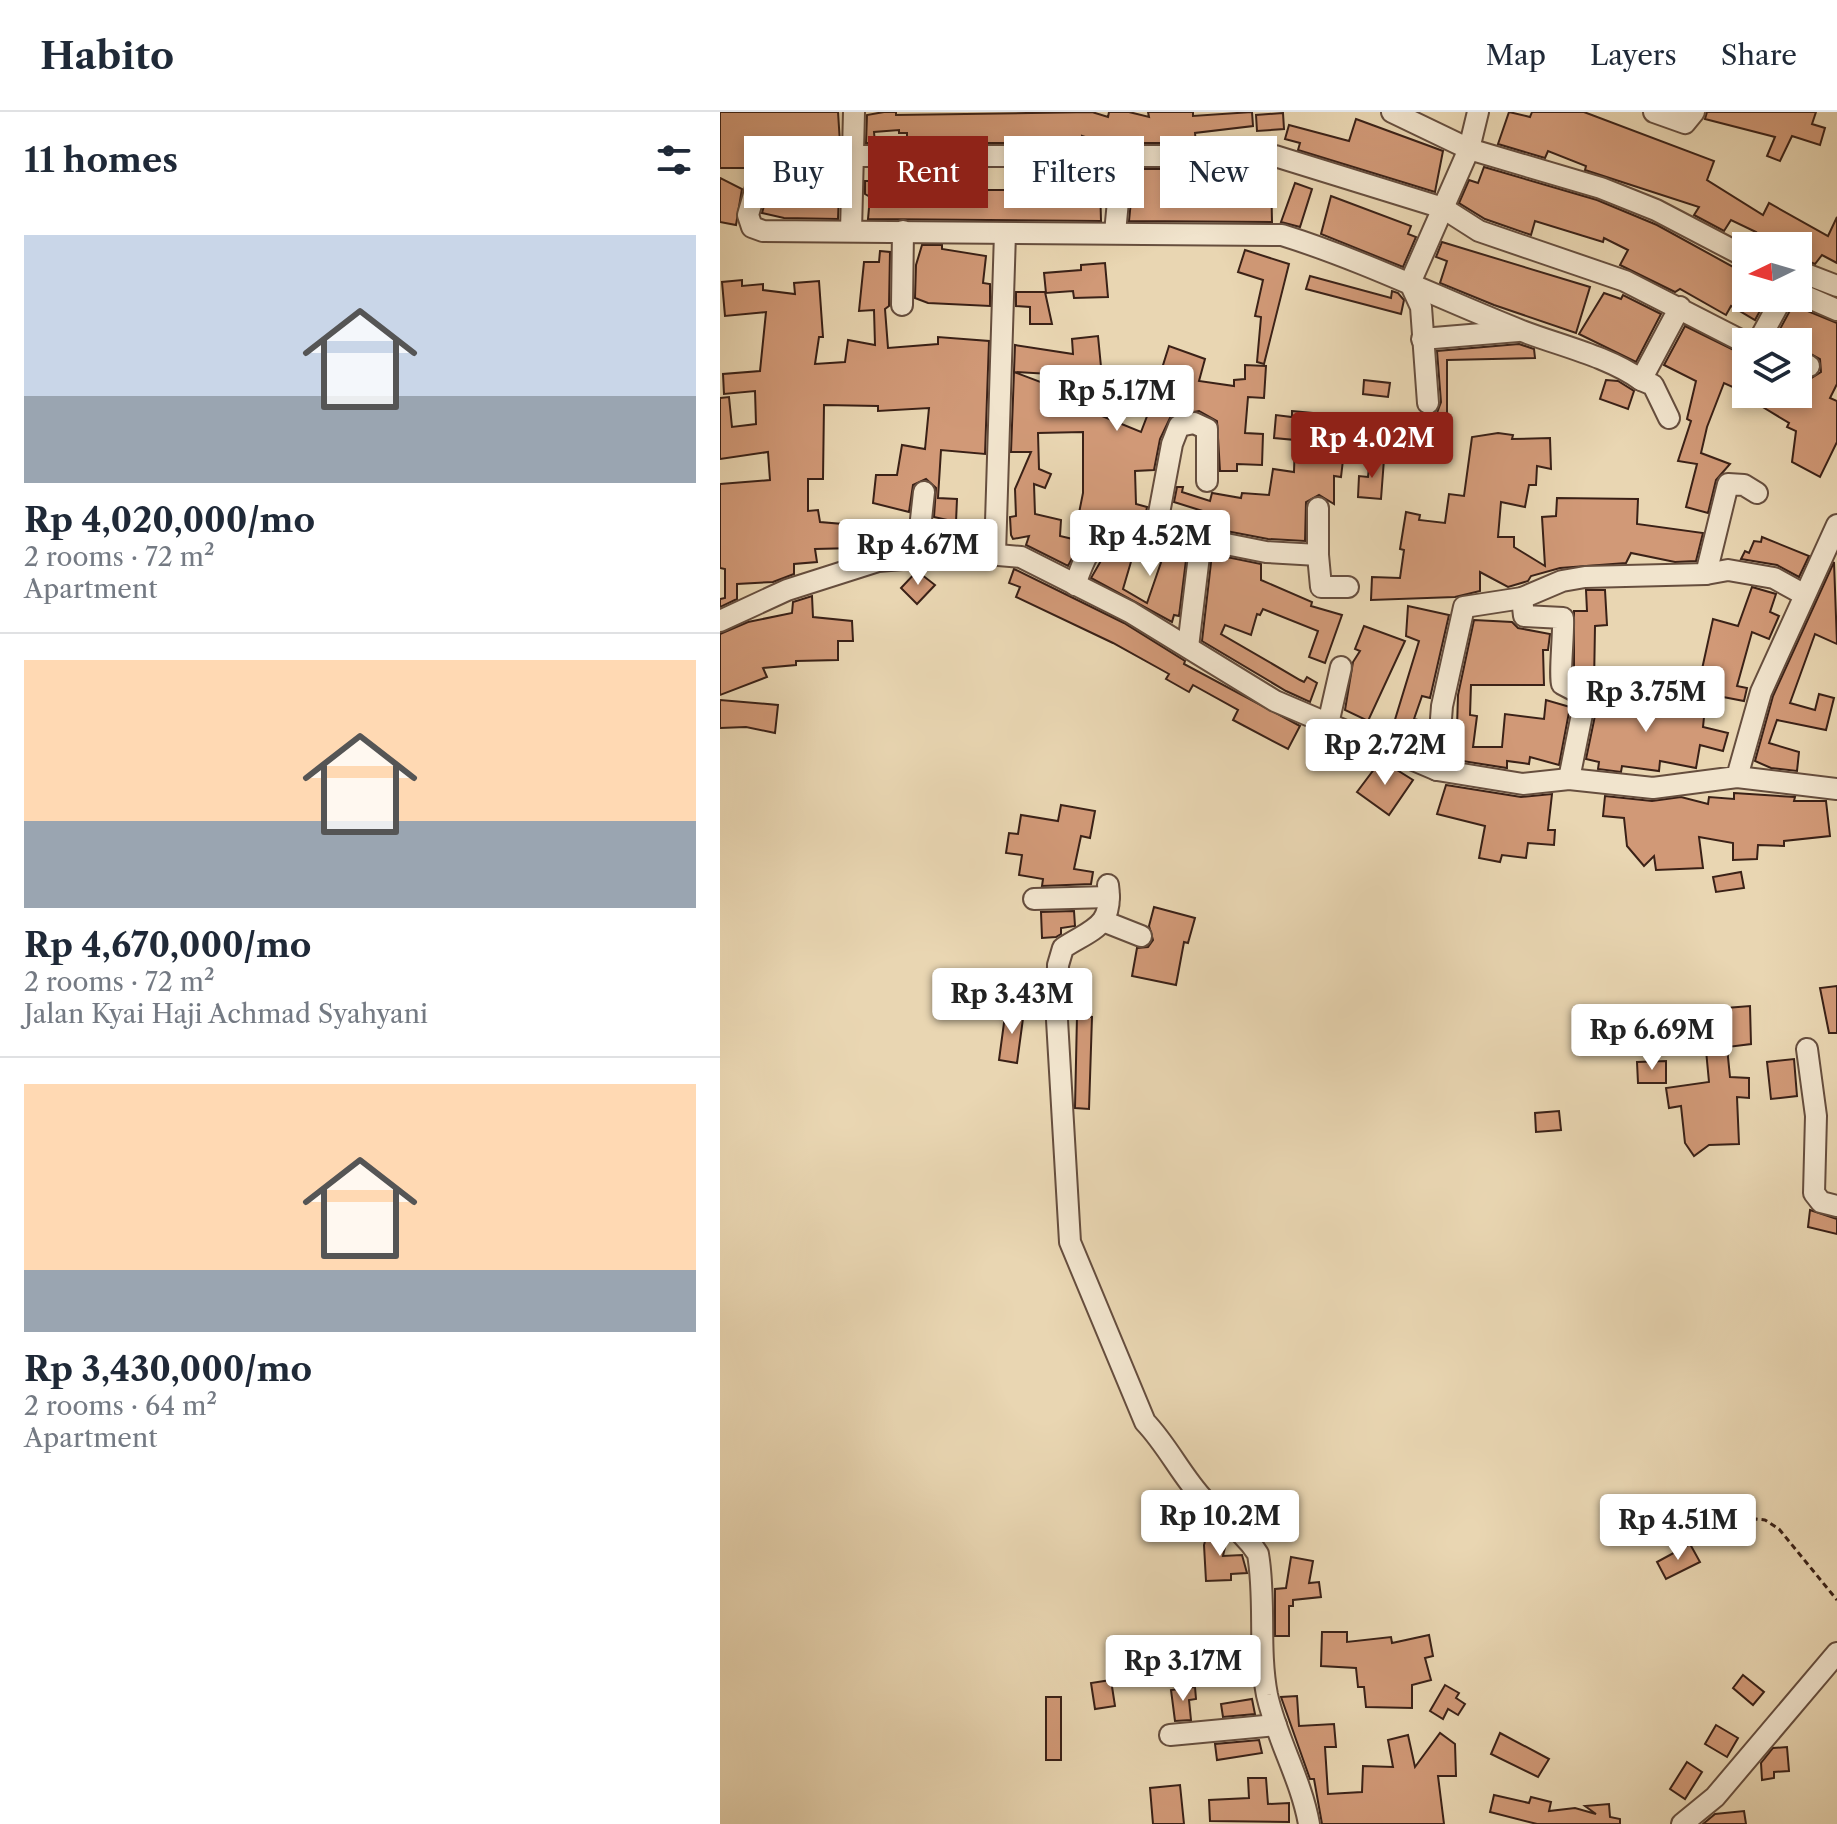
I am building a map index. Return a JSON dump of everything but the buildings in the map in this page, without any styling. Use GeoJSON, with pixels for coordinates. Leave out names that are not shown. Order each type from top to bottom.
{"type":"FeatureCollection","features":[{"type":"Feature","properties":{"kind":"street"},"geometry":{"type":"LineString","coordinates":[[851,231],[854,112]]}},
{"type":"Feature","properties":{"kind":"street"},"geometry":{"type":"LineString","coordinates":[[1392,112],[1469,149],[1601,188],[1656,210],[1732,250]]}},
{"type":"Feature","properties":{"kind":"street"},"geometry":{"type":"LineString","coordinates":[[1428,403],[1421,307],[1410,283],[1469,149],[1478,112]]}},
{"type":"Feature","properties":{"kind":"street"},"geometry":{"type":"LineString","coordinates":[[1654,112],[1685,123],[1694,112]]}},
{"type":"Feature","properties":{"kind":"street"},"geometry":{"type":"LineString","coordinates":[[1004,158],[780,156],[764,160],[748,215],[752,227],[763,231],[1282,235],[1598,358],[1653,385],[1669,418]]}},
{"type":"Feature","properties":{"kind":"street"},"geometry":{"type":"LineString","coordinates":[[1144,158],[1275,156],[1443,208],[1479,231],[1614,276],[1732,335]]}},
{"type":"Feature","properties":{"kind":"street"},"geometry":{"type":"LineString","coordinates":[[1115,233],[1117,208]]}},
{"type":"Feature","properties":{"kind":"street"},"geometry":{"type":"LineString","coordinates":[[902,305],[903,231]]}},
{"type":"Feature","properties":{"kind":"street"},"geometry":{"type":"LineString","coordinates":[[995,554],[1005,233]]}},
{"type":"Feature","properties":{"kind":"street"},"geometry":{"type":"LineString","coordinates":[[1812,276],[1837,286]]}},
{"type":"Feature","properties":{"kind":"street"},"geometry":{"type":"LineString","coordinates":[[1812,299],[1837,310]]}},
{"type":"Feature","properties":{"kind":"street"},"geometry":{"type":"LineString","coordinates":[[1641,380],[1680,307]]}},
{"type":"Feature","properties":{"kind":"street"},"geometry":{"type":"LineString","coordinates":[[1422,339],[1520,330]]}},
{"type":"Feature","properties":{"kind":"street"},"geometry":{"type":"LineString","coordinates":[[1075,585],[1088,551],[1099,539],[1115,535],[1154,540],[1172,444],[1179,426],[1194,423],[1207,429],[1207,481]]}},
{"type":"Feature","properties":{"kind":"street"},"geometry":{"type":"LineString","coordinates":[[1706,574],[1728,484],[1744,485],[1757,493]]}},
{"type":"Feature","properties":{"kind":"street"},"geometry":{"type":"LineString","coordinates":[[917,556],[924,492]]}},
{"type":"Feature","properties":{"kind":"street"},"geometry":{"type":"LineString","coordinates":[[1318,508],[1321,587],[1348,587]]}},
{"type":"Feature","properties":{"kind":"street"},"geometry":{"type":"LineString","coordinates":[[1737,777],[1761,692],[1837,525]]}},
{"type":"Feature","properties":{"kind":"street"},"geometry":{"type":"LineString","coordinates":[[1188,647],[1201,539],[1266,552],[1318,555]]}},
{"type":"Feature","properties":{"kind":"street"},"geometry":{"type":"LineString","coordinates":[[720,621],[829,576],[878,561],[917,556],[995,554],[1021,557],[1188,647],[1262,694],[1437,770],[1523,784],[1569,779],[1653,788],[1737,777],[1837,789]]}},
{"type":"Feature","properties":{"kind":"street"},"geometry":{"type":"LineString","coordinates":[[1437,770],[1442,706],[1464,607],[1522,598],[1562,581],[1585,577],[1706,574],[1728,570],[1774,578],[1803,594]]}},
{"type":"Feature","properties":{"kind":"street"},"geometry":{"type":"LineString","coordinates":[[1522,598],[1524,616],[1563,618],[1565,653],[1559,675],[1562,684],[1583,695],[1584,704],[1569,779]]}},
{"type":"Feature","properties":{"kind":"street"},"geometry":{"type":"LineString","coordinates":[[1328,724],[1341,667]]}},
{"type":"Feature","properties":{"kind":"street"},"geometry":{"type":"LineString","coordinates":[[1034,899],[1109,891],[1103,921],[1092,933],[1063,948],[1058,965],[1058,1056],[1070,1242],[1145,1422],[1167,1445],[1203,1500],[1249,1539],[1258,1554],[1263,1666],[1276,1725],[1304,1798],[1309,1824]]}},
{"type":"Feature","properties":{"kind":"street"},"geometry":{"type":"LineString","coordinates":[[1103,921],[1141,936]]}},
{"type":"Feature","properties":{"kind":"street"},"geometry":{"type":"LineString","coordinates":[[1807,1049],[1816,1116],[1814,1193],[1821,1202],[1837,1206]]}},
{"type":"Feature","properties":{"kind":"street"},"geometry":{"type":"LineString","coordinates":[[1682,1824],[1715,1797],[1837,1653]]}},
{"type":"Feature","properties":{"kind":"street"},"geometry":{"type":"LineString","coordinates":[[1170,1735],[1276,1725]]}},
{"type":"Feature","properties":{"kind":"path"},"geometry":{"type":"LineString","coordinates":[[1725,1534],[1756,1519],[1772,1523],[1837,1600]]}}]}
